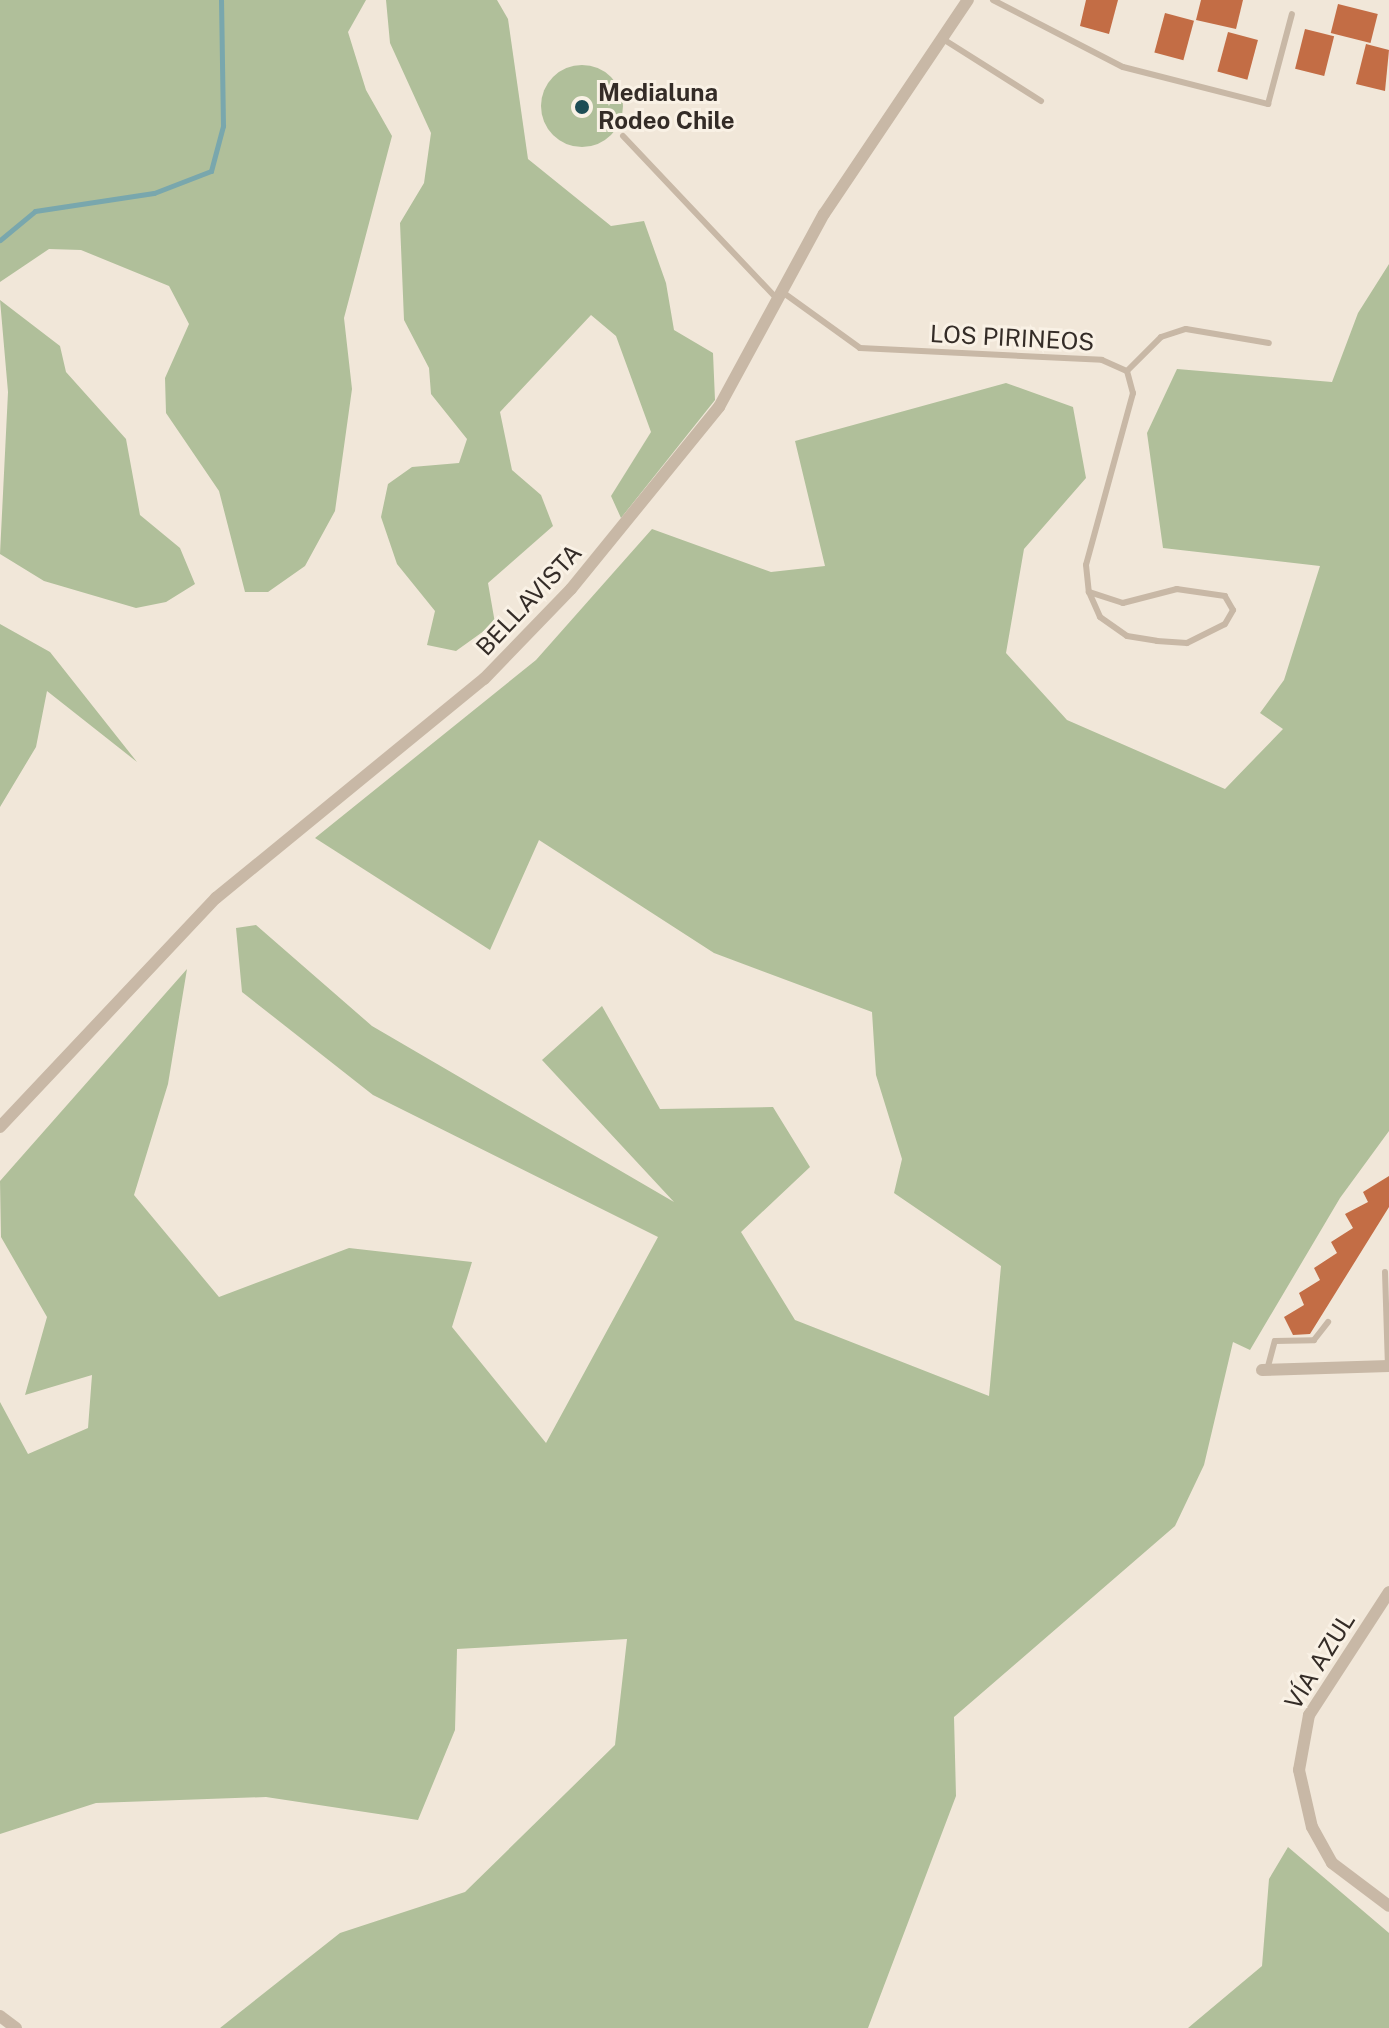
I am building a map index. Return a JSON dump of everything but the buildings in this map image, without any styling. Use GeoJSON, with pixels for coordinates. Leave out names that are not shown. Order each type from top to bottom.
{"type":"FeatureCollection","features":[{"type":"Feature","properties":{"kind":"street","name":"BELLAVISTA"},"geometry":{"type":"LineString","coordinates":[[0,1127],[216,898],[475,687],[542,623],[701,433],[778,294],[968,0]]}},
{"type":"Feature","properties":{"kind":"street"},"geometry":{"type":"LineString","coordinates":[[1265,1370],[1388,1366]]}},
{"type":"Feature","properties":{"kind":"street","name":"VÍA AZUL"},"geometry":{"type":"LineString","coordinates":[[1389,1592],[1305,1726],[1299,1752],[1304,1805],[1332,1863],[1389,1906]]}},
{"type":"Feature","properties":{"kind":"street"},"geometry":{"type":"LineString","coordinates":[[0,2016],[16,2028]]}},
{"type":"Feature","properties":{"kind":"lane"},"geometry":{"type":"LineString","coordinates":[[993,0],[1123,67],[1268,104],[1292,14]]}},
{"type":"Feature","properties":{"kind":"lane"},"geometry":{"type":"LineString","coordinates":[[943,39],[1041,101]]}},
{"type":"Feature","properties":{"kind":"lane","name":"LOS PIRINEOS"},"geometry":{"type":"LineString","coordinates":[[623,136],[778,294],[860,348],[1102,360],[1127,371]]}},
{"type":"Feature","properties":{"kind":"lane"},"geometry":{"type":"LineString","coordinates":[[1089,592],[1123,603],[1177,589],[1225,596],[1233,610],[1225,624],[1187,643],[1157,641],[1109,623],[1089,592],[1086,565],[1133,393],[1127,371],[1161,337],[1186,329],[1269,343]]}},
{"type":"Feature","properties":{"kind":"lane"},"geometry":{"type":"LineString","coordinates":[[1385,1272],[1388,1366]]}},
{"type":"Feature","properties":{"kind":"lane"},"geometry":{"type":"LineString","coordinates":[[1265,1370],[1275,1341],[1314,1340],[1328,1322]]}},
{"type":"Feature","properties":{"kind":"green space"},"geometry":{"type":"Polygon","coordinates":[[[0,0],[366,0],[348,32],[366,90],[392,136],[344,318],[352,389],[335,511],[305,566],[268,592],[245,592],[219,491],[166,413],[165,378],[189,324],[169,286],[81,250],[49,249],[0,282],[0,0]]]}},
{"type":"Feature","properties":{"kind":"green space"},"geometry":{"type":"Polygon","coordinates":[[[386,0],[497,0],[508,19],[528,159],[611,226],[644,221],[666,283],[674,330],[713,353],[715,400],[621,518],[611,496],[651,432],[616,336],[591,315],[500,412],[512,470],[541,495],[553,526],[488,583],[495,623],[456,651],[427,645],[435,611],[397,564],[381,517],[388,484],[412,467],[459,463],[467,439],[431,394],[429,368],[404,320],[400,223],[424,183],[431,133],[390,43],[386,0]]]}},
{"type":"Feature","properties":{"kind":"green space","name":"Medialuna Rodeo Chile"},"geometry":{"type":"Polygon","coordinates":[[[582,65],[598,68],[611,77],[620,90],[623,106],[620,122],[611,135],[598,144],[582,147],[566,144],[553,135],[544,122],[541,106],[544,90],[553,77],[566,68],[582,65]]]}},
{"type":"Feature","properties":{"kind":"green space"},"geometry":{"type":"Polygon","coordinates":[[[1389,264],[1389,1131],[1340,1198],[1250,1350],[1233,1342],[1204,1465],[1175,1526],[954,1717],[956,1796],[868,2028],[220,2028],[340,1933],[465,1892],[615,1745],[627,1639],[457,1649],[455,1730],[418,1820],[266,1797],[96,1803],[0,1834],[0,1402],[28,1454],[88,1428],[92,1375],[25,1395],[47,1317],[1,1237],[0,1181],[187,969],[168,1084],[134,1195],[219,1297],[349,1248],[472,1262],[452,1327],[546,1443],[658,1237],[373,1095],[242,992],[236,928],[256,925],[372,1026],[674,1202],[542,1060],[602,1006],[660,1109],[773,1107],[810,1167],[741,1232],[795,1320],[989,1396],[1001,1266],[894,1193],[902,1159],[876,1075],[872,1012],[714,953],[539,840],[490,950],[315,838],[536,660],[652,529],[771,572],[825,566],[795,441],[1006,383],[1073,407],[1086,478],[1024,549],[1006,653],[1067,720],[1225,789],[1283,729],[1260,713],[1284,680],[1320,566],[1163,548],[1147,433],[1177,369],[1332,382],[1358,313],[1389,264]]]}},
{"type":"Feature","properties":{"kind":"green space"},"geometry":{"type":"Polygon","coordinates":[[[0,300],[60,346],[66,372],[126,439],[140,515],[180,548],[195,584],[166,602],[136,608],[44,581],[0,554],[8,392],[0,300]]]}},
{"type":"Feature","properties":{"kind":"green space"},"geometry":{"type":"Polygon","coordinates":[[[0,624],[50,652],[137,762],[47,691],[36,747],[0,807],[0,624]]]}},
{"type":"Feature","properties":{"kind":"green space"},"geometry":{"type":"Polygon","coordinates":[[[1288,1847],[1389,1933],[1389,2028],[1188,2028],[1262,1966],[1269,1879],[1288,1847]]]}},
{"type":"Feature","properties":{"kind":"waterway"},"geometry":{"type":"LineString","coordinates":[[0,240],[35,211],[154,193],[211,171],[223,126],[221,0]]}},
{"type":"Feature","properties":{"kind":"place","name":"Medialuna Rodeo Chile"},"geometry":{"type":"Point","coordinates":[582,107]}}]}
